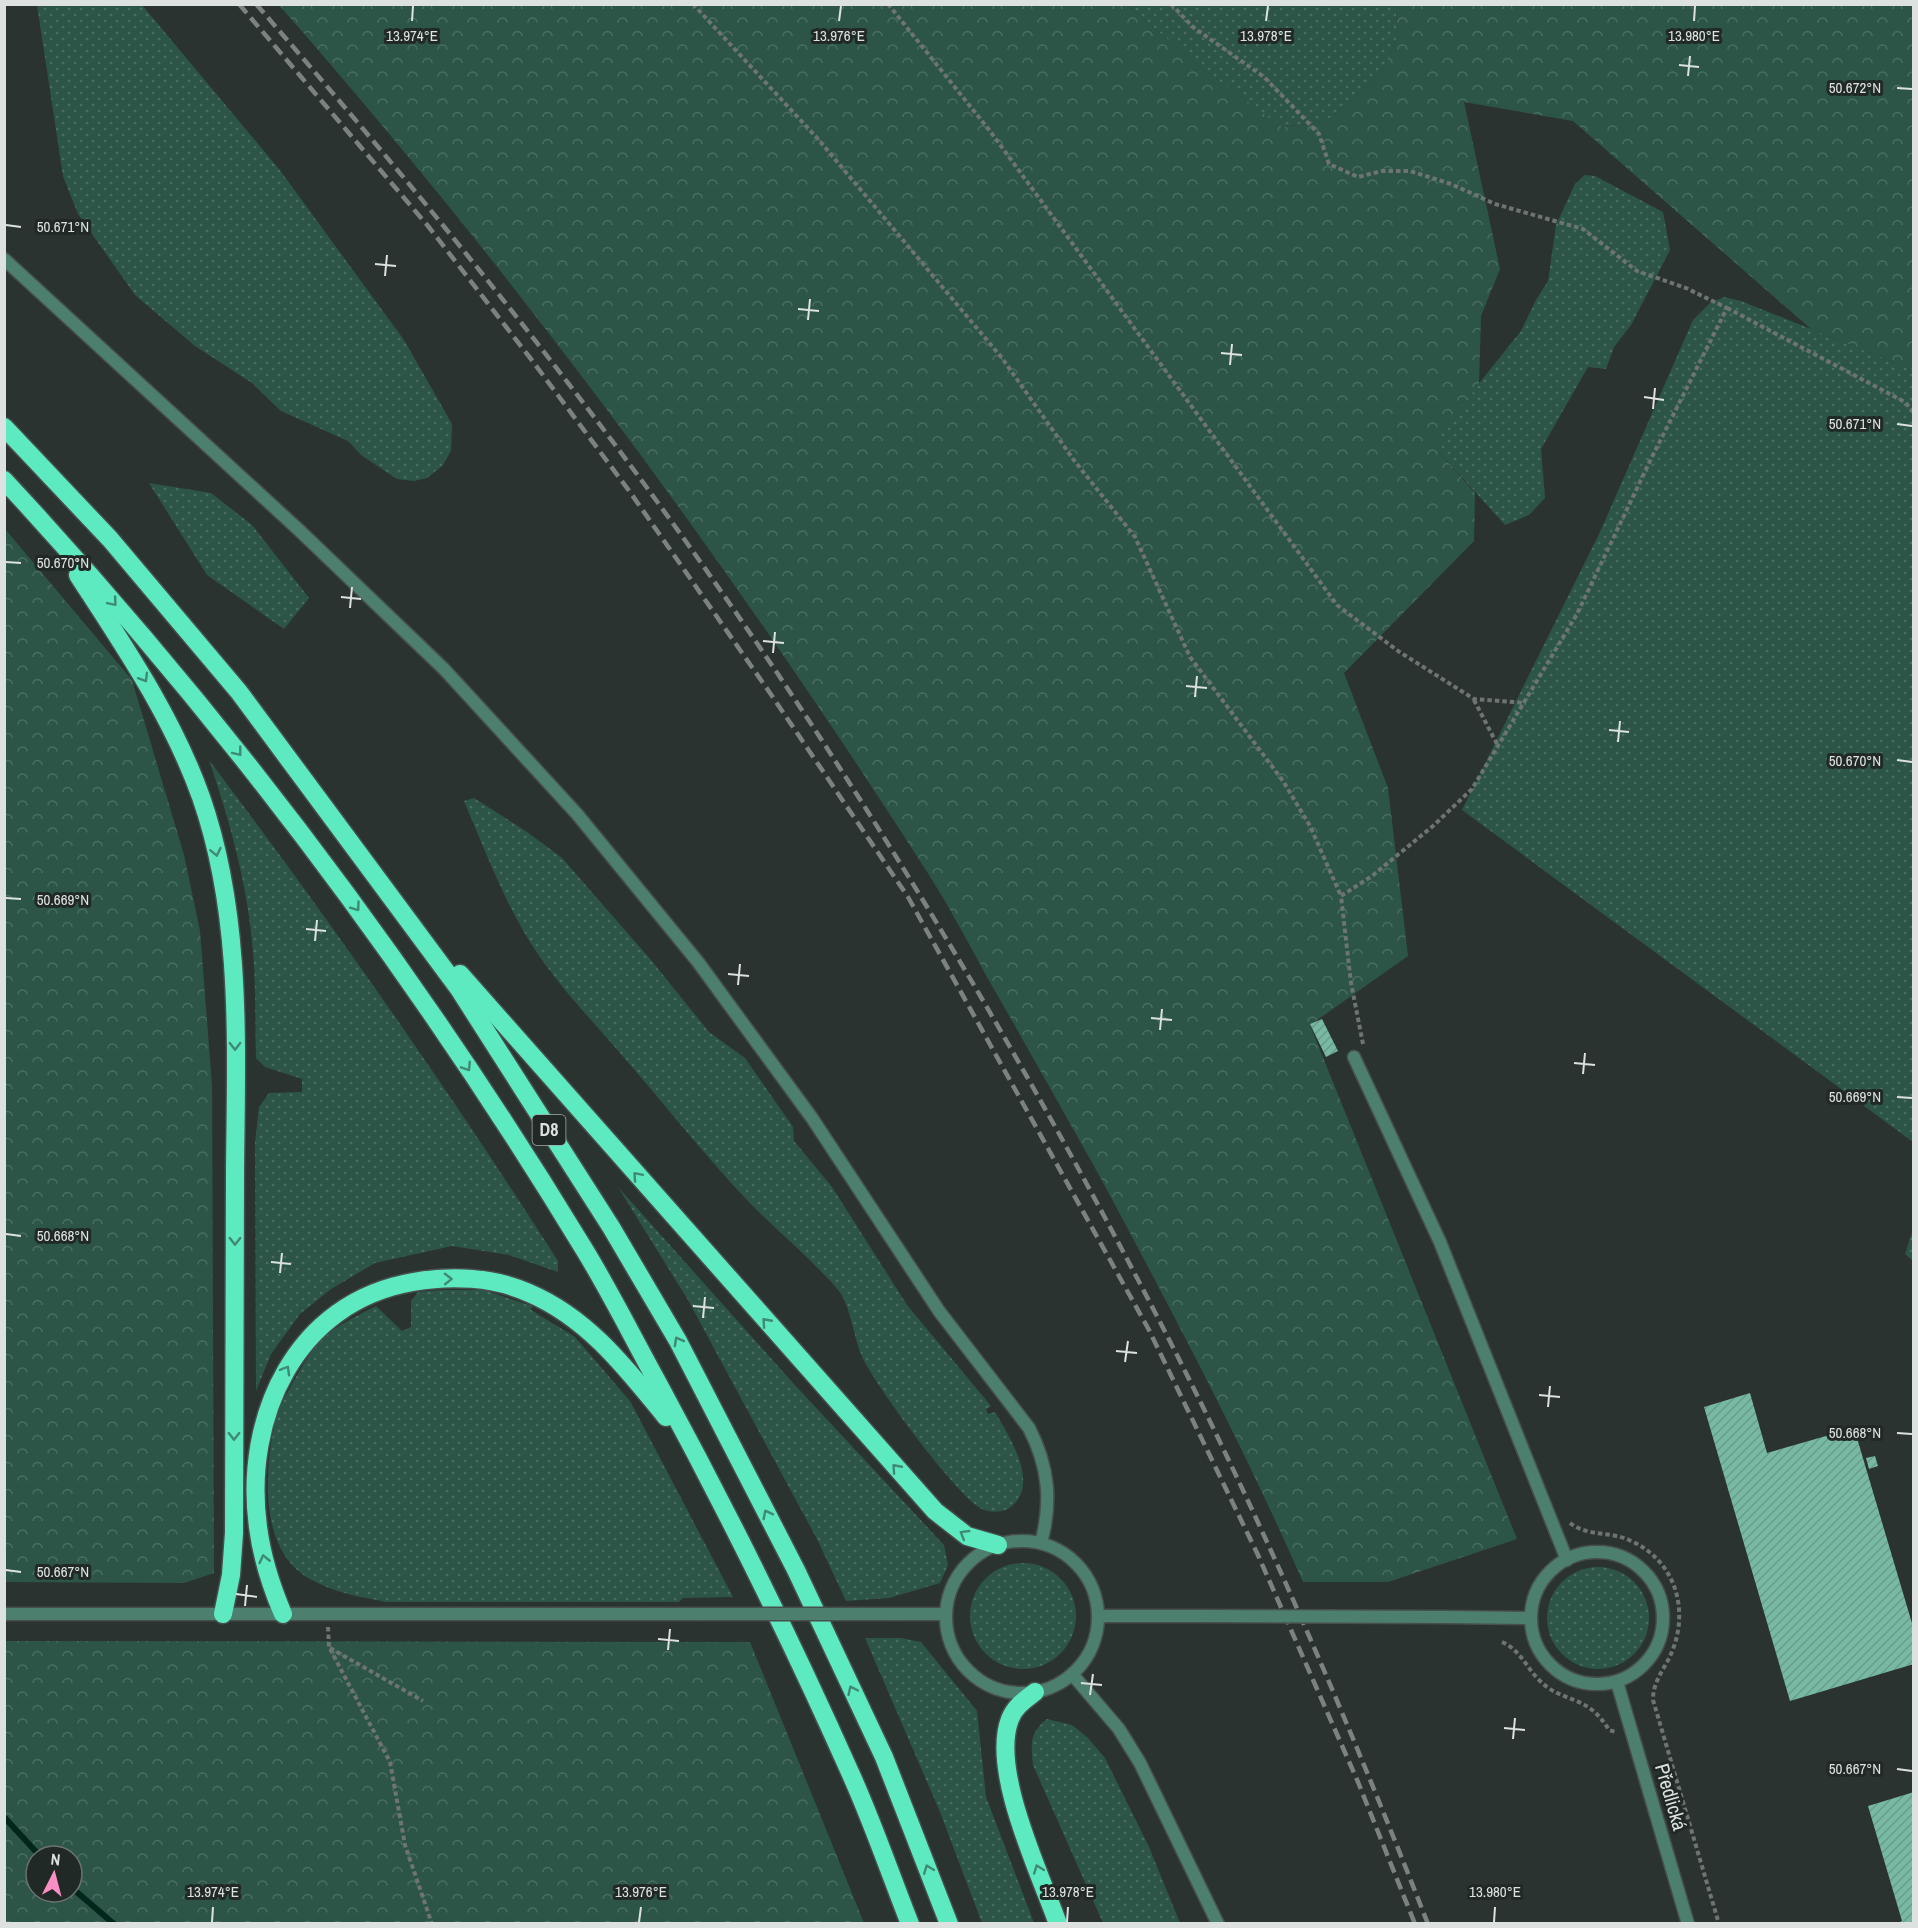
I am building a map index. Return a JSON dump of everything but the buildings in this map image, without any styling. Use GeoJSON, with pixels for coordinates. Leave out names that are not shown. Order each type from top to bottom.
{"type":"FeatureCollection","features":[{"type":"Feature","properties":{"kind":"highway","name":"D8"},"geometry":{"type":"LineString","coordinates":[[4,427],[110,539],[239,692],[459,989],[611,1227],[678,1341],[796,1570],[884,1757],[949,1923]]}},
{"type":"Feature","properties":{"kind":"highway","name":"D8"},"geometry":{"type":"LineString","coordinates":[[4,480],[211,716],[322,859],[426,1004],[585,1251],[695,1451],[770,1602],[854,1782],[910,1923]]}},
{"type":"Feature","properties":{"kind":"highway"},"geometry":{"type":"LineString","coordinates":[[44,523],[135,664],[176,736],[204,807],[224,890],[233,987],[236,1098],[234,1533],[231,1575],[223,1614]]}},
{"type":"Feature","properties":{"kind":"highway"},"geometry":{"type":"LineString","coordinates":[[410,920],[546,1069],[636,1176],[935,1511],[967,1536],[998,1545]]}},
{"type":"Feature","properties":{"kind":"highway"},"geometry":{"type":"LineString","coordinates":[[283,1614],[264,1559],[257,1519],[257,1460],[266,1418],[285,1370],[311,1334],[330,1318],[372,1294],[398,1284],[452,1278],[502,1284],[529,1293],[578,1322],[604,1345],[695,1451]]}},
{"type":"Feature","properties":{"kind":"highway"},"geometry":{"type":"LineString","coordinates":[[1035,1692],[1014,1710],[1010,1719],[1006,1730],[1006,1761],[1014,1803],[1058,1923]]}},
{"type":"Feature","properties":{"kind":"street"},"geometry":{"type":"LineString","coordinates":[[4,259],[300,531],[444,669],[577,814],[698,962],[812,1118],[939,1311],[1029,1428],[1041,1455],[1049,1490],[1041,1543]]}},
{"type":"Feature","properties":{"kind":"street"},"geometry":{"type":"LineString","coordinates":[[1354,1057],[1440,1242],[1567,1560]]}},
{"type":"Feature","properties":{"kind":"street"},"geometry":{"type":"LineString","coordinates":[[1019,1541],[1041,1543],[1063,1554],[1082,1570],[1091,1584],[1098,1616],[1098,1629],[1089,1653],[1072,1674],[1055,1685],[1035,1692],[1005,1691],[978,1679],[967,1669],[951,1644],[946,1614],[950,1592],[961,1572],[977,1556],[998,1545],[1019,1541]]}},
{"type":"Feature","properties":{"kind":"street"},"geometry":{"type":"LineString","coordinates":[[1595,1552],[1610,1554],[1636,1565],[1656,1587],[1664,1615],[1659,1643],[1642,1667],[1617,1682],[1596,1684],[1576,1681],[1552,1667],[1536,1644],[1531,1618],[1536,1594],[1548,1574],[1567,1560],[1595,1552]]}},
{"type":"Feature","properties":{"kind":"street"},"geometry":{"type":"LineString","coordinates":[[4,1614],[946,1614]]}},
{"type":"Feature","properties":{"kind":"street"},"geometry":{"type":"LineString","coordinates":[[1098,1616],[1531,1618]]}},
{"type":"Feature","properties":{"kind":"street"},"geometry":{"type":"LineString","coordinates":[[1072,1674],[1119,1729],[1140,1763],[1218,1923]]}},
{"type":"Feature","properties":{"kind":"street","name":"Předlická"},"geometry":{"type":"LineString","coordinates":[[1617,1682],[1688,1923]]}},
{"type":"Feature","properties":{"kind":"path"},"geometry":{"type":"LineString","coordinates":[[693,4],[818,139],[1002,358],[1073,459],[1135,537],[1190,657],[1282,782],[1310,826],[1341,896],[1351,983],[1364,1049]]}},
{"type":"Feature","properties":{"kind":"path"},"geometry":{"type":"LineString","coordinates":[[888,4],[990,131],[1337,605],[1398,651],[1474,699],[1526,703]]}},
{"type":"Feature","properties":{"kind":"path"},"geometry":{"type":"LineString","coordinates":[[1171,4],[1194,27],[1264,77],[1319,134],[1329,164],[1358,177],[1382,171],[1410,171],[1451,184],[1495,204],[1583,229],[1637,271],[1686,288],[1727,308],[1905,402],[1914,413]]}},
{"type":"Feature","properties":{"kind":"path"},"geometry":{"type":"LineString","coordinates":[[1341,896],[1372,876],[1472,789],[1526,703],[1577,614],[1727,308]]}},
{"type":"Feature","properties":{"kind":"path"},"geometry":{"type":"LineString","coordinates":[[1474,699],[1498,747]]}},
{"type":"Feature","properties":{"kind":"path"},"geometry":{"type":"LineString","coordinates":[[1564,1519],[1575,1527],[1593,1533],[1631,1540],[1657,1561],[1676,1586],[1680,1621],[1671,1653],[1653,1688],[1653,1700],[1719,1923]]}},
{"type":"Feature","properties":{"kind":"path"},"geometry":{"type":"LineString","coordinates":[[1502,1642],[1519,1653],[1547,1686],[1587,1704],[1598,1712],[1609,1730],[1617,1732]]}},
{"type":"Feature","properties":{"kind":"path"},"geometry":{"type":"LineString","coordinates":[[423,1701],[329,1647],[390,1762],[405,1845],[432,1923]]}},
{"type":"Feature","properties":{"kind":"green space"},"geometry":{"type":"Polygon","coordinates":[[[37,5],[142,5],[279,169],[404,340],[452,424],[451,451],[442,466],[427,478],[414,481],[397,479],[361,455],[348,441],[281,411],[252,383],[195,346],[135,295],[78,214],[63,176],[37,5]]]}},
{"type":"Feature","properties":{"kind":"green space"},"geometry":{"type":"Polygon","coordinates":[[[279,5],[1127,5],[1194,62],[1282,127],[1325,122],[1380,76],[1398,36],[1396,9],[1392,5],[1913,5],[1913,370],[1811,329],[1573,121],[1464,102],[1500,269],[1481,316],[1479,385],[1440,433],[1439,452],[1475,493],[1474,541],[1344,673],[1388,788],[1408,956],[1310,1025],[1517,1539],[1388,1582],[1303,1582],[1231,1427],[1099,1175],[953,915],[857,764],[702,539],[622,429],[455,214],[279,5]]]}},
{"type":"Feature","properties":{"kind":"green space"},"geometry":{"type":"Polygon","coordinates":[[[1127,5],[1392,5],[1396,9],[1398,36],[1380,76],[1325,122],[1281,127],[1194,62],[1127,5]]]}},
{"type":"Feature","properties":{"kind":"green space"},"geometry":{"type":"Polygon","coordinates":[[[1585,175],[1595,176],[1663,212],[1670,250],[1631,325],[1614,347],[1606,369],[1588,367],[1541,449],[1545,498],[1529,515],[1505,525],[1439,452],[1439,433],[1521,331],[1548,281],[1556,225],[1575,184],[1585,175]]]}},
{"type":"Feature","properties":{"kind":"green space"},"geometry":{"type":"Polygon","coordinates":[[[1724,297],[1741,301],[1913,370],[1913,1142],[1462,810],[1600,532],[1693,320],[1710,303],[1724,297]]]}},
{"type":"Feature","properties":{"kind":"green space"},"geometry":{"type":"Polygon","coordinates":[[[149,483],[211,493],[252,525],[309,598],[284,629],[207,575],[149,483]]]}},
{"type":"Feature","properties":{"kind":"green space"},"geometry":{"type":"Polygon","coordinates":[[[5,529],[132,680],[184,855],[200,931],[212,1085],[214,1573],[184,1583],[5,1582],[5,529]]]}},
{"type":"Feature","properties":{"kind":"green space"},"geometry":{"type":"Polygon","coordinates":[[[209,760],[388,1007],[558,1261],[558,1272],[509,1255],[452,1246],[375,1263],[331,1289],[300,1314],[271,1354],[256,1391],[255,1143],[259,1107],[269,1093],[302,1092],[302,1079],[265,1067],[256,1058],[251,927],[231,831],[209,760]]]}},
{"type":"Feature","properties":{"kind":"green space"},"geometry":{"type":"Polygon","coordinates":[[[474,798],[562,858],[651,960],[709,1032],[745,1058],[793,1127],[794,1141],[832,1187],[907,1305],[991,1406],[986,1409],[988,1414],[995,1412],[1001,1422],[1020,1461],[1023,1474],[1023,1487],[1018,1499],[1009,1508],[999,1512],[983,1510],[952,1482],[915,1436],[868,1368],[858,1347],[846,1304],[839,1291],[732,1184],[572,999],[547,966],[515,916],[492,868],[464,801],[474,798]]]}},
{"type":"Feature","properties":{"kind":"green space"},"geometry":{"type":"Polygon","coordinates":[[[618,1187],[793,1383],[944,1545],[948,1565],[940,1583],[889,1598],[846,1601],[818,1541],[688,1300],[618,1187]]]}},
{"type":"Feature","properties":{"kind":"green space"},"geometry":{"type":"Polygon","coordinates":[[[1913,1229],[1913,1261],[1905,1254],[1913,1229]]]}},
{"type":"Feature","properties":{"kind":"green space"},"geometry":{"type":"Polygon","coordinates":[[[484,1290],[532,1306],[531,1310],[575,1337],[630,1401],[733,1597],[683,1598],[679,1602],[386,1602],[327,1587],[308,1578],[292,1564],[280,1547],[273,1527],[268,1482],[269,1459],[276,1418],[294,1381],[322,1339],[344,1323],[376,1306],[402,1331],[411,1327],[411,1301],[418,1292],[484,1290]]]}},
{"type":"Feature","properties":{"kind":"green space"},"geometry":{"type":"Polygon","coordinates":[[[1023,1563],[1043,1567],[1061,1578],[1072,1596],[1076,1616],[1072,1636],[1061,1654],[1043,1665],[1023,1669],[1003,1665],[985,1654],[974,1636],[970,1616],[974,1596],[985,1578],[1003,1567],[1023,1563]]]}},
{"type":"Feature","properties":{"kind":"green space"},"geometry":{"type":"Polygon","coordinates":[[[1598,1567],[1617,1571],[1634,1582],[1645,1599],[1649,1618],[1645,1637],[1634,1654],[1617,1665],[1598,1669],[1579,1665],[1562,1654],[1551,1637],[1547,1618],[1551,1599],[1562,1582],[1579,1571],[1598,1567]]]}},
{"type":"Feature","properties":{"kind":"green space"},"geometry":{"type":"Polygon","coordinates":[[[865,1638],[901,1638],[921,1642],[977,1711],[986,1797],[1034,1923],[982,1923],[940,1812],[865,1638]]]}},
{"type":"Feature","properties":{"kind":"green space"},"geometry":{"type":"Polygon","coordinates":[[[5,1641],[750,1642],[864,1923],[5,1923],[5,1641]]]}},
{"type":"Feature","properties":{"kind":"green space"},"geometry":{"type":"Polygon","coordinates":[[[1047,1719],[1072,1725],[1088,1738],[1105,1758],[1149,1847],[1180,1923],[1103,1923],[1033,1765],[1032,1739],[1037,1729],[1047,1719]]]}},
{"type":"Feature","properties":{"kind":"waterway"},"geometry":{"type":"LineString","coordinates":[[4,1817],[29,1844]]}},
{"type":"Feature","properties":{"kind":"waterway"},"geometry":{"type":"LineString","coordinates":[[84,1898],[114,1924]]}},
{"type":"Feature","properties":{"kind":"railway"},"geometry":{"type":"LineString","coordinates":[[239,4],[428,226],[531,359],[630,492],[908,897],[1149,1330],[1258,1555],[1358,1782],[1415,1924]]}},
{"type":"Feature","properties":{"kind":"railway"},"geometry":{"type":"LineString","coordinates":[[256,4],[454,239],[550,359],[642,481],[784,683],[918,891],[1043,1105],[1197,1395],[1268,1544],[1335,1695],[1428,1924]]}}]}
